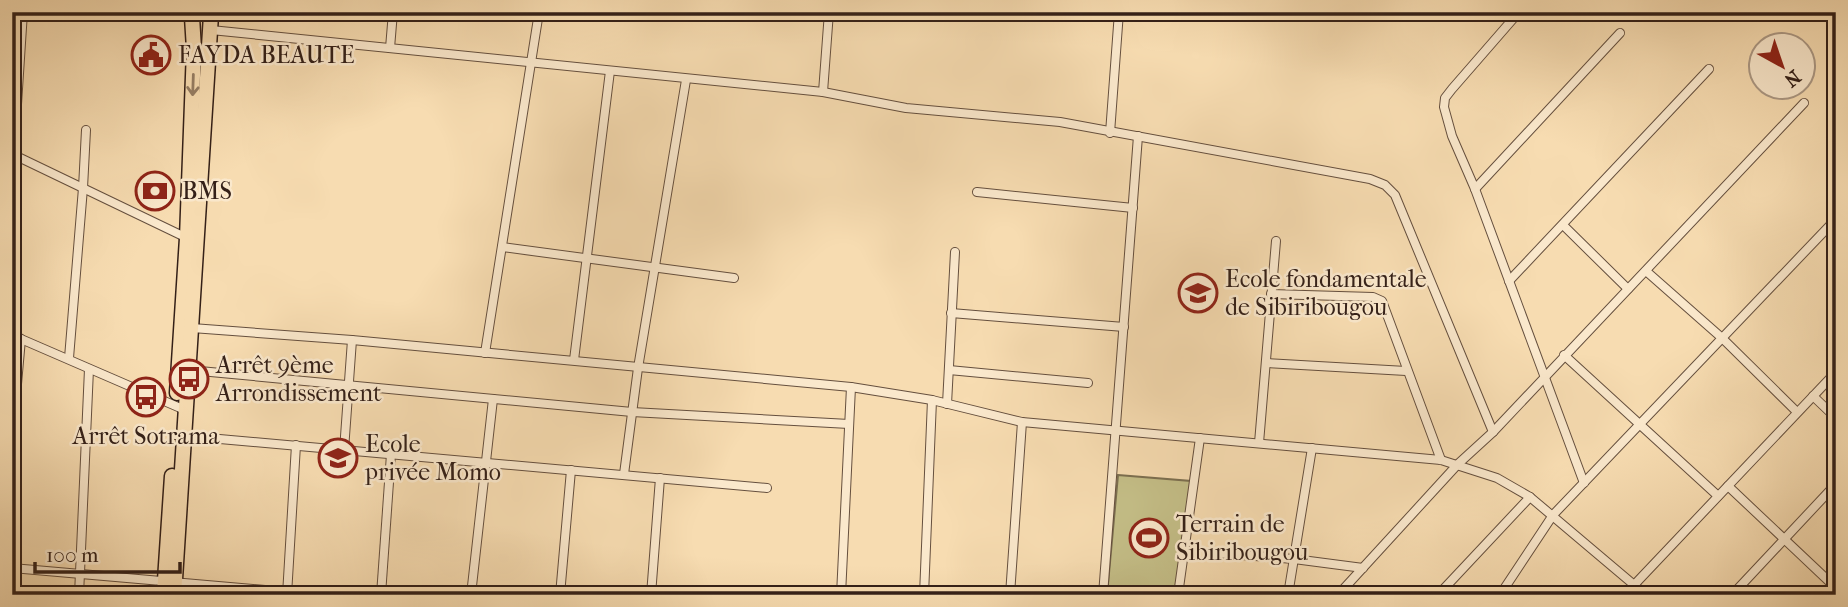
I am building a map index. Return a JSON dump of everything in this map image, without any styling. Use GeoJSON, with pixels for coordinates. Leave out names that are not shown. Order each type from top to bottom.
{"type":"FeatureCollection","features":[{"type":"Feature","properties":{"kind":"highway"},"geometry":{"type":"LineString","coordinates":[[169,589],[181,408],[194,48],[190,15],[204,20],[212,13]]}},
{"type":"Feature","properties":{"kind":"highway"},"geometry":{"type":"LineString","coordinates":[[181,408],[189,370],[212,13]]}},
{"type":"Feature","properties":{"kind":"street"},"geometry":{"type":"LineString","coordinates":[[12,181],[16,74],[23,12]]}},
{"type":"Feature","properties":{"kind":"street"},"geometry":{"type":"LineString","coordinates":[[390,48],[393,12]]}},
{"type":"Feature","properties":{"kind":"street"},"geometry":{"type":"LineString","coordinates":[[485,353],[539,12]]}},
{"type":"Feature","properties":{"kind":"street"},"geometry":{"type":"LineString","coordinates":[[823,92],[829,12]]}},
{"type":"Feature","properties":{"kind":"street"},"geometry":{"type":"LineString","coordinates":[[1110,133],[1119,12]]}},
{"type":"Feature","properties":{"kind":"street"},"geometry":{"type":"LineString","coordinates":[[1519,12],[1445,98],[1445,115],[1584,483]]}},
{"type":"Feature","properties":{"kind":"street"},"geometry":{"type":"LineString","coordinates":[[211,30],[823,92],[906,108],[1060,122],[1370,179],[1385,185],[1395,195],[1493,432]]}},
{"type":"Feature","properties":{"kind":"street"},"geometry":{"type":"LineString","coordinates":[[1475,189],[1620,33]]}},
{"type":"Feature","properties":{"kind":"street"},"geometry":{"type":"LineString","coordinates":[[1509,281],[1709,69]]}},
{"type":"Feature","properties":{"kind":"street"},"geometry":{"type":"LineString","coordinates":[[574,360],[610,71]]}},
{"type":"Feature","properties":{"kind":"street"},"geometry":{"type":"LineString","coordinates":[[624,474],[653,267],[686,80]]}},
{"type":"Feature","properties":{"kind":"street"},"geometry":{"type":"LineString","coordinates":[[1338,595],[1458,464],[1493,432],[1804,103]]}},
{"type":"Feature","properties":{"kind":"street"},"geometry":{"type":"LineString","coordinates":[[69,358],[86,130]]}},
{"type":"Feature","properties":{"kind":"street"},"geometry":{"type":"LineString","coordinates":[[1103,595],[1138,136]]}},
{"type":"Feature","properties":{"kind":"street"},"geometry":{"type":"LineString","coordinates":[[14,155],[187,238]]}},
{"type":"Feature","properties":{"kind":"street"},"geometry":{"type":"LineString","coordinates":[[977,192],[1133,208]]}},
{"type":"Feature","properties":{"kind":"street"},"geometry":{"type":"LineString","coordinates":[[1501,594],[1553,515],[1836,219]]}},
{"type":"Feature","properties":{"kind":"street"},"geometry":{"type":"LineString","coordinates":[[1563,225],[1628,289]]}},
{"type":"Feature","properties":{"kind":"street"},"geometry":{"type":"LineString","coordinates":[[1259,443],[1276,241]]}},
{"type":"Feature","properties":{"kind":"street"},"geometry":{"type":"LineString","coordinates":[[502,247],[734,278]]}},
{"type":"Feature","properties":{"kind":"street"},"geometry":{"type":"LineString","coordinates":[[947,404],[955,252]]}},
{"type":"Feature","properties":{"kind":"street"},"geometry":{"type":"LineString","coordinates":[[1646,271],[1722,338],[1797,412]]}},
{"type":"Feature","properties":{"kind":"street"},"geometry":{"type":"LineString","coordinates":[[1271,294],[1378,298],[1382,301],[1441,460]]}},
{"type":"Feature","properties":{"kind":"street"},"geometry":{"type":"LineString","coordinates":[[951,313],[1124,327]]}},
{"type":"Feature","properties":{"kind":"street"},"geometry":{"type":"LineString","coordinates":[[191,328],[352,340],[850,387],[932,400],[1022,422],[1441,460],[1497,478],[1530,497],[1639,591],[1718,496],[1836,372]]}},
{"type":"Feature","properties":{"kind":"street"},"geometry":{"type":"LineString","coordinates":[[12,333],[181,408]]}},
{"type":"Feature","properties":{"kind":"street"},"geometry":{"type":"LineString","coordinates":[[12,440],[21,339]]}},
{"type":"Feature","properties":{"kind":"street"},"geometry":{"type":"LineString","coordinates":[[344,450],[352,340]]}},
{"type":"Feature","properties":{"kind":"street"},"geometry":{"type":"LineString","coordinates":[[1564,355],[1718,496]]}},
{"type":"Feature","properties":{"kind":"street"},"geometry":{"type":"LineString","coordinates":[[1266,363],[1406,371]]}},
{"type":"Feature","properties":{"kind":"street"},"geometry":{"type":"LineString","coordinates":[[79,595],[89,369]]}},
{"type":"Feature","properties":{"kind":"street"},"geometry":{"type":"LineString","coordinates":[[189,370],[632,412],[849,424]]}},
{"type":"Feature","properties":{"kind":"street"},"geometry":{"type":"LineString","coordinates":[[948,370],[1088,383]]}},
{"type":"Feature","properties":{"kind":"street"},"geometry":{"type":"LineString","coordinates":[[841,595],[850,387]]}},
{"type":"Feature","properties":{"kind":"street"},"geometry":{"type":"LineString","coordinates":[[1813,396],[1836,418]]}},
{"type":"Feature","properties":{"kind":"street"},"geometry":{"type":"LineString","coordinates":[[471,595],[493,398]]}},
{"type":"Feature","properties":{"kind":"street"},"geometry":{"type":"LineString","coordinates":[[924,595],[932,400]]}},
{"type":"Feature","properties":{"kind":"street"},"geometry":{"type":"LineString","coordinates":[[1010,595],[1022,422]]}},
{"type":"Feature","properties":{"kind":"street"},"geometry":{"type":"LineString","coordinates":[[179,435],[767,488]]}},
{"type":"Feature","properties":{"kind":"street"},"geometry":{"type":"LineString","coordinates":[[1178,595],[1200,438]]}},
{"type":"Feature","properties":{"kind":"street"},"geometry":{"type":"LineString","coordinates":[[287,594],[296,445]]}},
{"type":"Feature","properties":{"kind":"street"},"geometry":{"type":"LineString","coordinates":[[1288,595],[1312,448]]}},
{"type":"Feature","properties":{"kind":"street"},"geometry":{"type":"LineString","coordinates":[[381,595],[391,454]]}},
{"type":"Feature","properties":{"kind":"street"},"geometry":{"type":"LineString","coordinates":[[560,595],[571,470]]}},
{"type":"Feature","properties":{"kind":"street"},"geometry":{"type":"LineString","coordinates":[[651,595],[660,478]]}},
{"type":"Feature","properties":{"kind":"street"},"geometry":{"type":"LineString","coordinates":[[1731,595],[1836,484]]}},
{"type":"Feature","properties":{"kind":"street"},"geometry":{"type":"LineString","coordinates":[[1728,486],[1836,588]]}},
{"type":"Feature","properties":{"kind":"street"},"geometry":{"type":"LineString","coordinates":[[1438,595],[1530,497]]}},
{"type":"Feature","properties":{"kind":"street"},"geometry":{"type":"LineString","coordinates":[[1214,553],[1363,568]]}},
{"type":"Feature","properties":{"kind":"street"},"geometry":{"type":"LineString","coordinates":[[12,568],[80,574],[169,589],[323,595]]}},
{"type":"Feature","properties":{"kind":"shaded area","name":"Terrain de Sibiribougou"},"geometry":{"type":"Polygon","coordinates":[[[1118,475],[1191,481],[1181,595],[1107,595],[1118,475]]]}},
{"type":"Feature","properties":{"kind":"place","name":"FAYDA BEAUTE"},"geometry":{"type":"Point","coordinates":[151,55]}},
{"type":"Feature","properties":{"kind":"place","name":"BMS"},"geometry":{"type":"Point","coordinates":[155,191]}},
{"type":"Feature","properties":{"kind":"place","name":"Ecole fondamentale de Sibiribougou"},"geometry":{"type":"Point","coordinates":[1198,293]}},
{"type":"Feature","properties":{"kind":"place","name":"Arrêt 9ème Arrondissement"},"geometry":{"type":"Point","coordinates":[189,379]}},
{"type":"Feature","properties":{"kind":"place","name":"Arrêt Sotrama"},"geometry":{"type":"Point","coordinates":[146,397]}},
{"type":"Feature","properties":{"kind":"place","name":"Ecole privée Momo"},"geometry":{"type":"Point","coordinates":[338,458]}},
{"type":"Feature","properties":{"kind":"place","name":"Terrain de Sibiribougou"},"geometry":{"type":"Point","coordinates":[1149,538]}}]}
